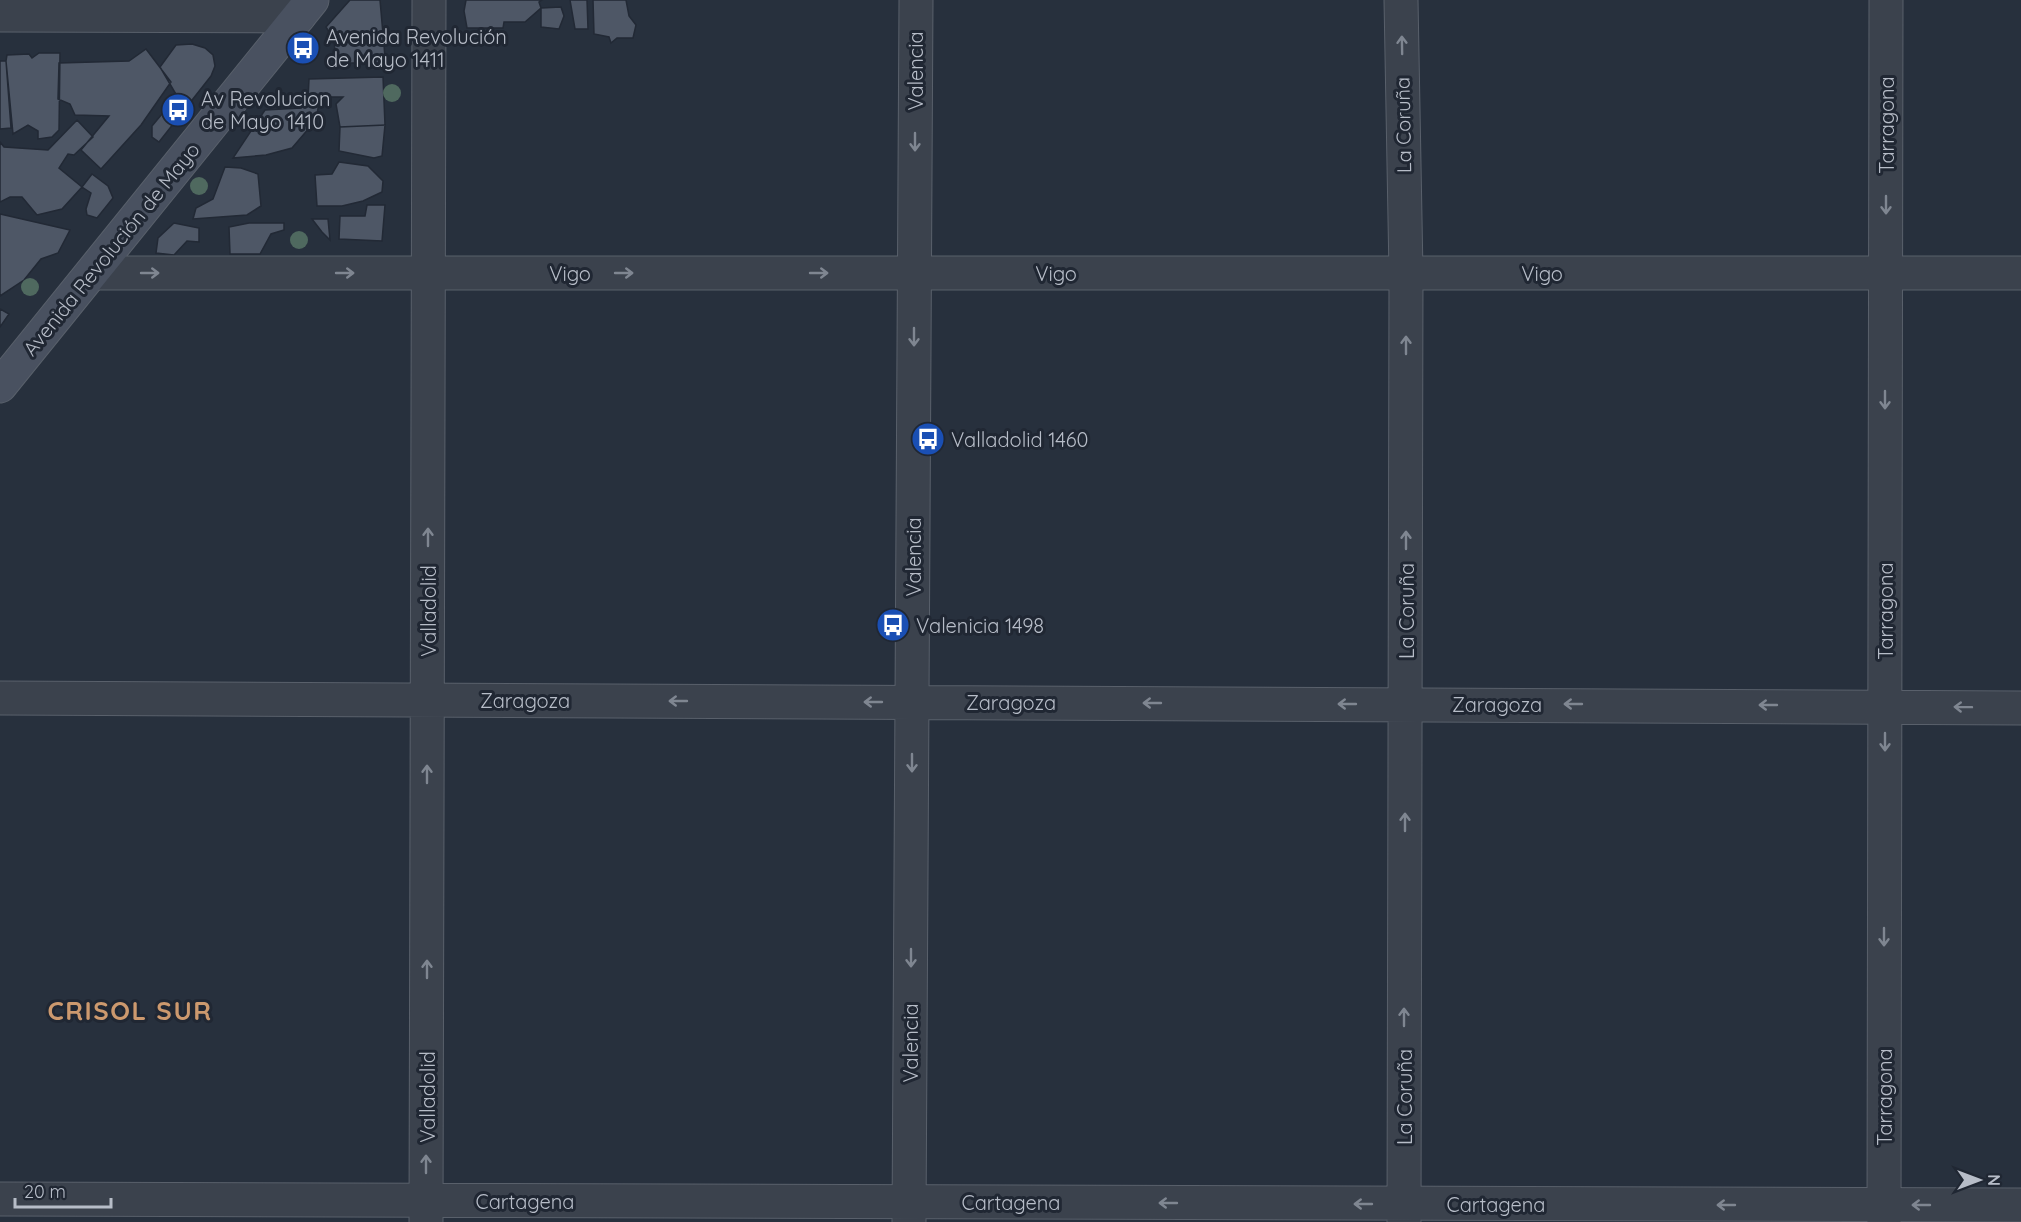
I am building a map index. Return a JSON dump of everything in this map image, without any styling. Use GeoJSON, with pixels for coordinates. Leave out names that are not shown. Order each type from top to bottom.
{"type":"FeatureCollection","features":[{"type":"Feature","properties":{"kind":"main road","name":"Avenida Revolución de Mayo"},"geometry":{"type":"LineString","coordinates":[[0,386],[306,8]]}},
{"type":"Feature","properties":{"kind":"street","name":"Valladolid"},"geometry":{"type":"LineString","coordinates":[[426,1211],[429,0]]}},
{"type":"Feature","properties":{"kind":"street","name":"Valencia"},"geometry":{"type":"LineString","coordinates":[[909,1212],[916,0]]}},
{"type":"Feature","properties":{"kind":"street","name":"La Coruña"},"geometry":{"type":"LineString","coordinates":[[1401,0],[1406,273],[1404,1213]]}},
{"type":"Feature","properties":{"kind":"street","name":"Tarragona"},"geometry":{"type":"LineString","coordinates":[[1884,1214],[1887,0]]}},
{"type":"Feature","properties":{"kind":"street"},"geometry":{"type":"LineString","coordinates":[[0,15],[306,8]]}},
{"type":"Feature","properties":{"kind":"street","name":"Vigo"},"geometry":{"type":"LineString","coordinates":[[92,273],[2021,273]]}},
{"type":"Feature","properties":{"kind":"street","name":"Zaragoza"},"geometry":{"type":"LineString","coordinates":[[0,698],[2021,708]]}},
{"type":"Feature","properties":{"kind":"street","name":"Cartagena"},"geometry":{"type":"LineString","coordinates":[[0,1199],[426,1211],[1884,1214],[2021,1205]]}},
{"type":"Feature","properties":{"kind":"building"},"geometry":{"type":"Polygon","coordinates":[[[350,0],[380,0],[385,57],[383,63],[336,63],[334,40],[326,27],[350,0]]]}},
{"type":"Feature","properties":{"kind":"building"},"geometry":{"type":"Polygon","coordinates":[[[466,0],[542,0],[539,2],[541,8],[525,22],[504,22],[503,28],[467,28],[464,11],[466,0]]]}},
{"type":"Feature","properties":{"kind":"building"},"geometry":{"type":"Polygon","coordinates":[[[570,0],[587,0],[588,29],[575,29],[570,0]]]}},
{"type":"Feature","properties":{"kind":"building"},"geometry":{"type":"Polygon","coordinates":[[[593,0],[626,0],[629,16],[636,25],[633,38],[617,38],[611,43],[609,37],[594,34],[593,0]]]}},
{"type":"Feature","properties":{"kind":"building"},"geometry":{"type":"Polygon","coordinates":[[[561,7],[564,16],[559,29],[541,27],[541,8],[561,7]]]}},
{"type":"Feature","properties":{"kind":"building"},"geometry":{"type":"Polygon","coordinates":[[[192,44],[205,48],[213,55],[215,66],[211,76],[159,142],[152,137],[152,126],[177,96],[160,67],[176,45],[192,44]]]}},
{"type":"Feature","properties":{"kind":"building"},"geometry":{"type":"Polygon","coordinates":[[[146,49],[171,82],[141,125],[101,169],[81,150],[109,116],[75,115],[70,104],[58,99],[59,63],[129,61],[146,49]]]}},
{"type":"Feature","properties":{"kind":"building"},"geometry":{"type":"Polygon","coordinates":[[[39,53],[60,53],[59,130],[52,137],[38,139],[38,131],[28,125],[13,134],[6,61],[7,55],[29,54],[32,58],[39,53]]]}},
{"type":"Feature","properties":{"kind":"building"},"geometry":{"type":"Polygon","coordinates":[[[0,61],[6,61],[11,128],[0,129],[0,61]]]}},
{"type":"Feature","properties":{"kind":"building"},"geometry":{"type":"Polygon","coordinates":[[[383,77],[385,125],[340,127],[336,104],[343,97],[320,97],[316,120],[292,148],[266,155],[233,158],[265,110],[301,108],[308,99],[309,79],[383,77]]]}},
{"type":"Feature","properties":{"kind":"building"},"geometry":{"type":"Polygon","coordinates":[[[77,120],[93,137],[74,155],[68,154],[59,168],[82,187],[62,209],[37,215],[22,197],[10,197],[0,202],[0,142],[4,147],[48,150],[77,120]]]}},
{"type":"Feature","properties":{"kind":"building"},"geometry":{"type":"Polygon","coordinates":[[[385,125],[382,156],[374,158],[339,151],[340,127],[385,125]]]}},
{"type":"Feature","properties":{"kind":"building"},"geometry":{"type":"Polygon","coordinates":[[[339,162],[368,166],[383,181],[382,192],[363,201],[342,206],[317,206],[315,175],[332,174],[339,162]]]}},
{"type":"Feature","properties":{"kind":"building"},"geometry":{"type":"Polygon","coordinates":[[[225,167],[241,168],[258,174],[261,206],[247,215],[193,219],[196,208],[213,199],[225,167]]]}},
{"type":"Feature","properties":{"kind":"building"},"geometry":{"type":"Polygon","coordinates":[[[92,174],[108,186],[113,198],[97,218],[87,215],[86,209],[91,193],[82,187],[92,174]]]}},
{"type":"Feature","properties":{"kind":"building"},"geometry":{"type":"Polygon","coordinates":[[[367,205],[385,205],[382,241],[339,239],[340,216],[365,216],[367,205]]]}},
{"type":"Feature","properties":{"kind":"building"},"geometry":{"type":"Polygon","coordinates":[[[0,214],[70,230],[58,253],[41,259],[24,280],[0,296],[0,214]]]}},
{"type":"Feature","properties":{"kind":"building"},"geometry":{"type":"Polygon","coordinates":[[[312,219],[328,219],[330,240],[322,232],[312,219]]]}},
{"type":"Feature","properties":{"kind":"building"},"geometry":{"type":"Polygon","coordinates":[[[174,223],[199,228],[199,242],[187,241],[174,255],[156,253],[158,238],[174,223]]]}},
{"type":"Feature","properties":{"kind":"building"},"geometry":{"type":"Polygon","coordinates":[[[249,223],[284,223],[284,230],[271,234],[260,254],[230,254],[229,227],[249,223]]]}},
{"type":"Feature","properties":{"kind":"building"},"geometry":{"type":"Polygon","coordinates":[[[0,309],[9,314],[0,327],[0,309]]]}},
{"type":"Feature","properties":{"kind":"place","name":"Avenida Revolución de Mayo 1411"},"geometry":{"type":"Point","coordinates":[303,48]}},
{"type":"Feature","properties":{"kind":"place","name":"Av Revolucion de Mayo 1410"},"geometry":{"type":"Point","coordinates":[178,110]}},
{"type":"Feature","properties":{"kind":"place","name":"Valladolid 1460"},"geometry":{"type":"Point","coordinates":[928,439]}},
{"type":"Feature","properties":{"kind":"place","name":"Valenicia 1498"},"geometry":{"type":"Point","coordinates":[893,625]}},
{"type":"Feature","properties":{"kind":"district","name":"CRISOL SUR"},"geometry":{"type":"Point","coordinates":[130,1010]}}]}
